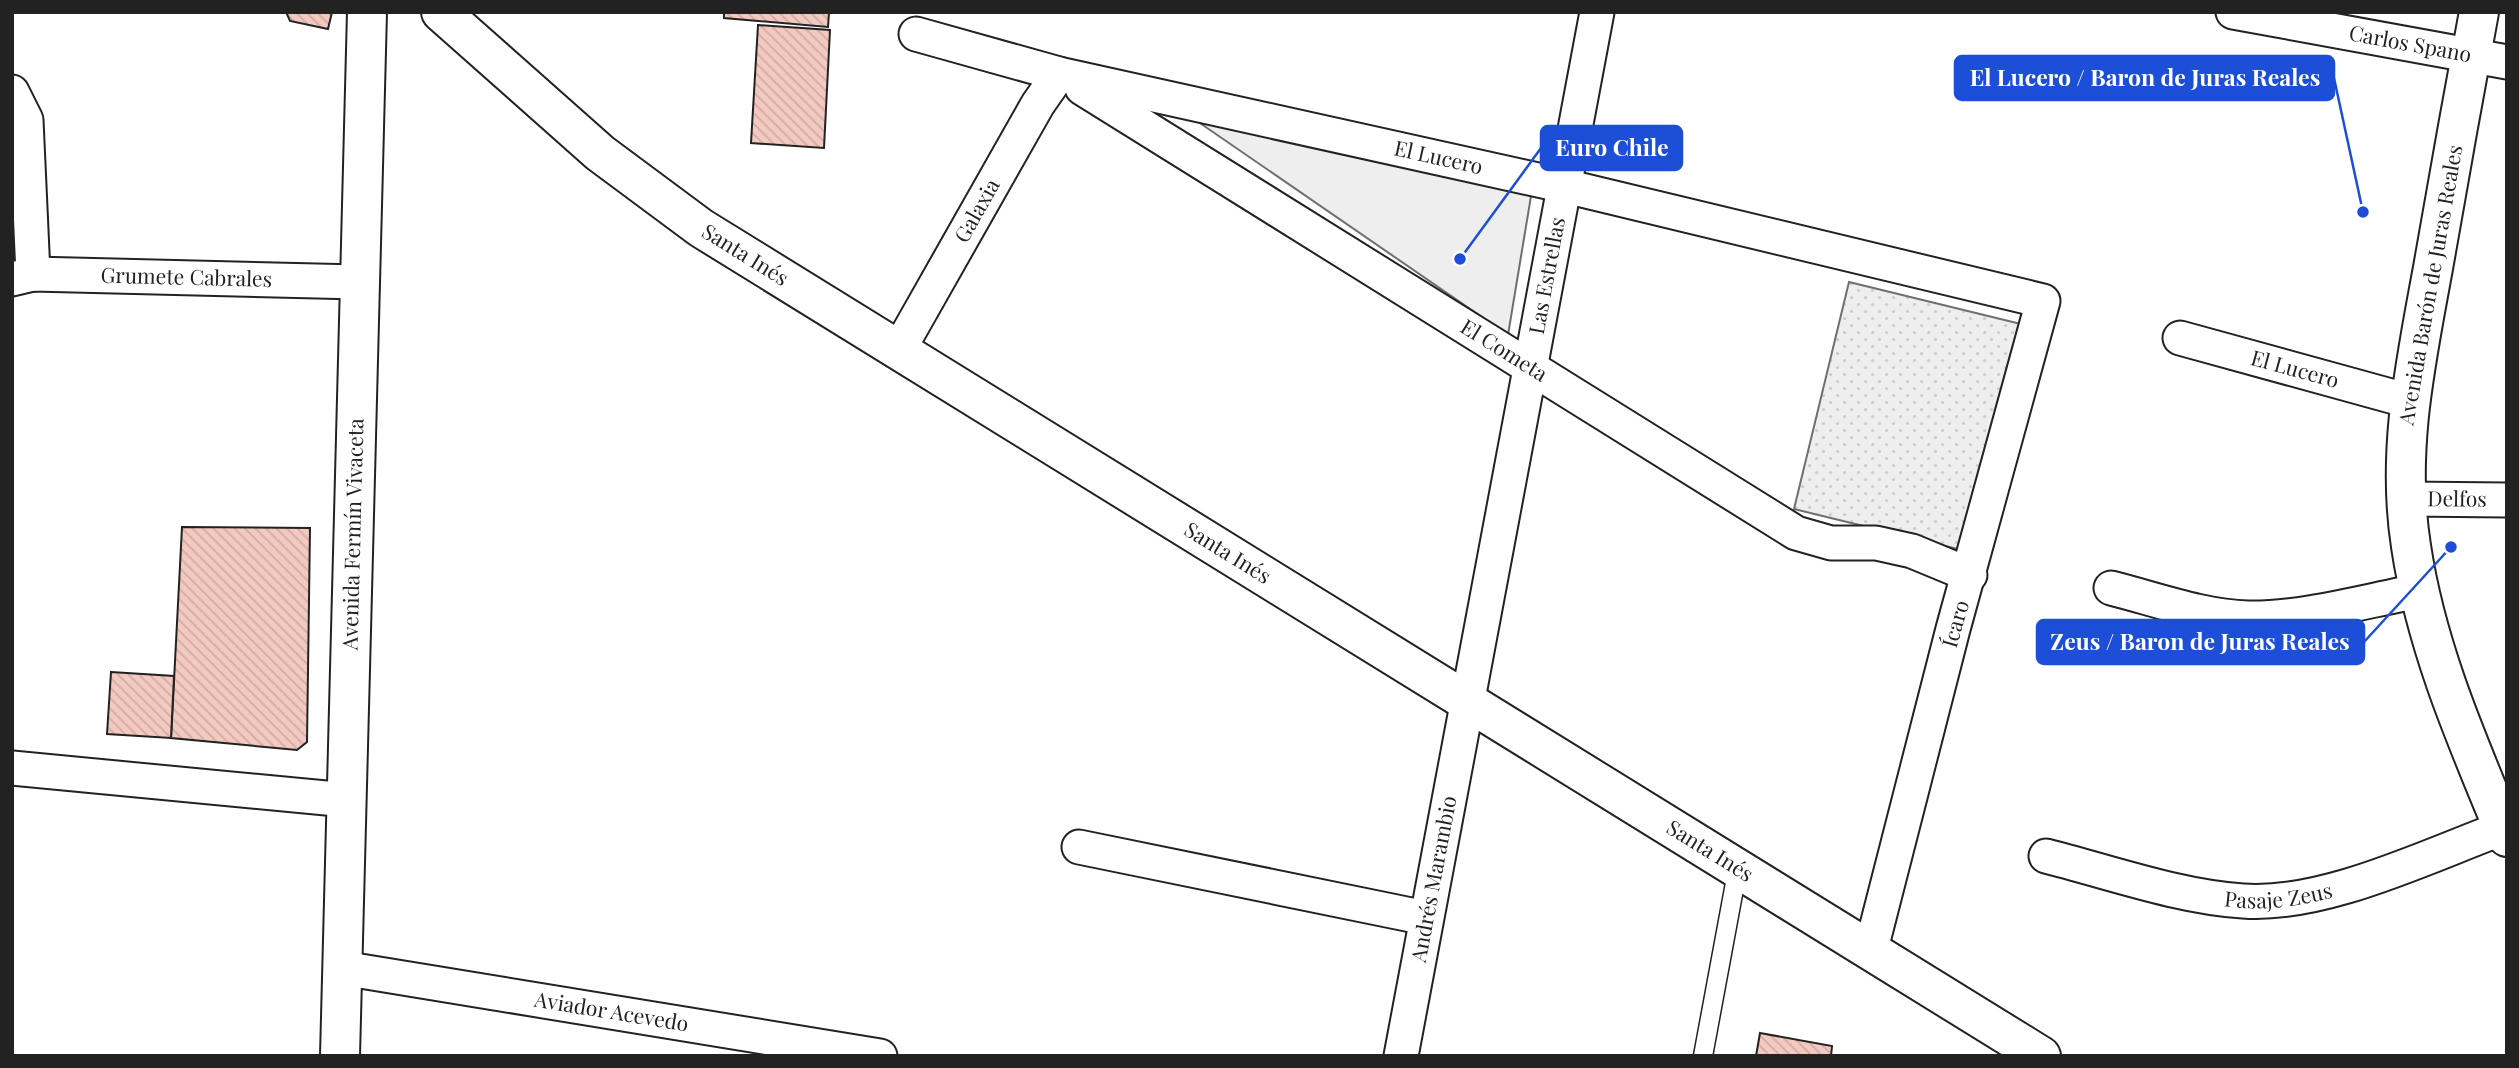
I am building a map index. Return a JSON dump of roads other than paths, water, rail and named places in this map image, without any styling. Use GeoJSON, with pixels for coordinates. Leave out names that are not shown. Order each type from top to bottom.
{"type":"FeatureCollection","features":[{"type":"Feature","properties":{"kind":"street","name":"Avenida Fermín Vivaceta"},"geometry":{"type":"LineString","coordinates":[[340,1056],[367,12]]}},
{"type":"Feature","properties":{"kind":"street","name":"Santa Inés"},"geometry":{"type":"LineString","coordinates":[[441,12],[600,153],[655,196],[898,351],[2041,1056]]}},
{"type":"Feature","properties":{"kind":"street","name":"Las Estrellas"},"geometry":{"type":"LineString","coordinates":[[1466,702],[1597,12]]}},
{"type":"Feature","properties":{"kind":"street","name":"Carlos Spano"},"geometry":{"type":"LineString","coordinates":[[2233,12],[2489,59]]}},
{"type":"Feature","properties":{"kind":"street","name":"Avenida Barón de Juras Reales"},"geometry":{"type":"LineString","coordinates":[[2479,12],[2489,59],[2409,401],[2406,499],[2419,592],[2447,688],[2505,833]]}},
{"type":"Feature","properties":{"kind":"street","name":"El Lucero"},"geometry":{"type":"LineString","coordinates":[[916,34],[1059,74],[1565,187],[2043,301]]}},
{"type":"Feature","properties":{"kind":"street","name":"Galaxia"},"geometry":{"type":"LineString","coordinates":[[898,351],[1038,104],[1059,74]]}},
{"type":"Feature","properties":{"kind":"street","name":"El Cometa"},"geometry":{"type":"LineString","coordinates":[[1059,74],[1796,533],[1831,542],[1876,543],[1912,551],[1970,575]]}},
{"type":"Feature","properties":{"kind":"street"},"geometry":{"type":"LineString","coordinates":[[12,92],[26,120],[23,277]]}},
{"type":"Feature","properties":{"kind":"street","name":"Grumete Cabrales"},"geometry":{"type":"LineString","coordinates":[[23,277],[359,282]]}},
{"type":"Feature","properties":{"kind":"street","name":"Ícaro"},"geometry":{"type":"LineString","coordinates":[[1871,949],[2043,301]]}},
{"type":"Feature","properties":{"kind":"street","name":"El Lucero"},"geometry":{"type":"LineString","coordinates":[[2180,338],[2409,401]]}},
{"type":"Feature","properties":{"kind":"street","name":"Delfos"},"geometry":{"type":"LineString","coordinates":[[2406,499],[2507,500]]}},
{"type":"Feature","properties":{"kind":"street"},"geometry":{"type":"LineString","coordinates":[[2111,588],[2210,612],[2248,618],[2273,617],[2419,592]]}},
{"type":"Feature","properties":{"kind":"street","name":"Andrés Marambio"},"geometry":{"type":"LineString","coordinates":[[1401,1056],[1466,702]]}},
{"type":"Feature","properties":{"kind":"street"},"geometry":{"type":"LineString","coordinates":[[12,768],[347,800]]}},
{"type":"Feature","properties":{"kind":"street","name":"Pasaje Zeus"},"geometry":{"type":"LineString","coordinates":[[2046,856],[2212,897],[2278,901],[2333,891],[2505,833]]}},
{"type":"Feature","properties":{"kind":"street"},"geometry":{"type":"LineString","coordinates":[[1079,846],[1426,918]]}},
{"type":"Feature","properties":{"kind":"street","name":"Aviador Acevedo"},"geometry":{"type":"LineString","coordinates":[[342,968],[880,1056]]}},
{"type":"Feature","properties":{"kind":"lane"},"geometry":{"type":"LineString","coordinates":[[1703,1056],[1738,867]]}},
{"type":"Feature","properties":{"kind":"place","name":"El Lucero / Baron de Juras Reales"},"geometry":{"type":"Point","coordinates":[2363,212]}},
{"type":"Feature","properties":{"kind":"place","name":"Euro Chile"},"geometry":{"type":"Point","coordinates":[1460,259]}},
{"type":"Feature","properties":{"kind":"place","name":"Zeus / Baron de Juras Reales"},"geometry":{"type":"Point","coordinates":[2451,547]}}]}
